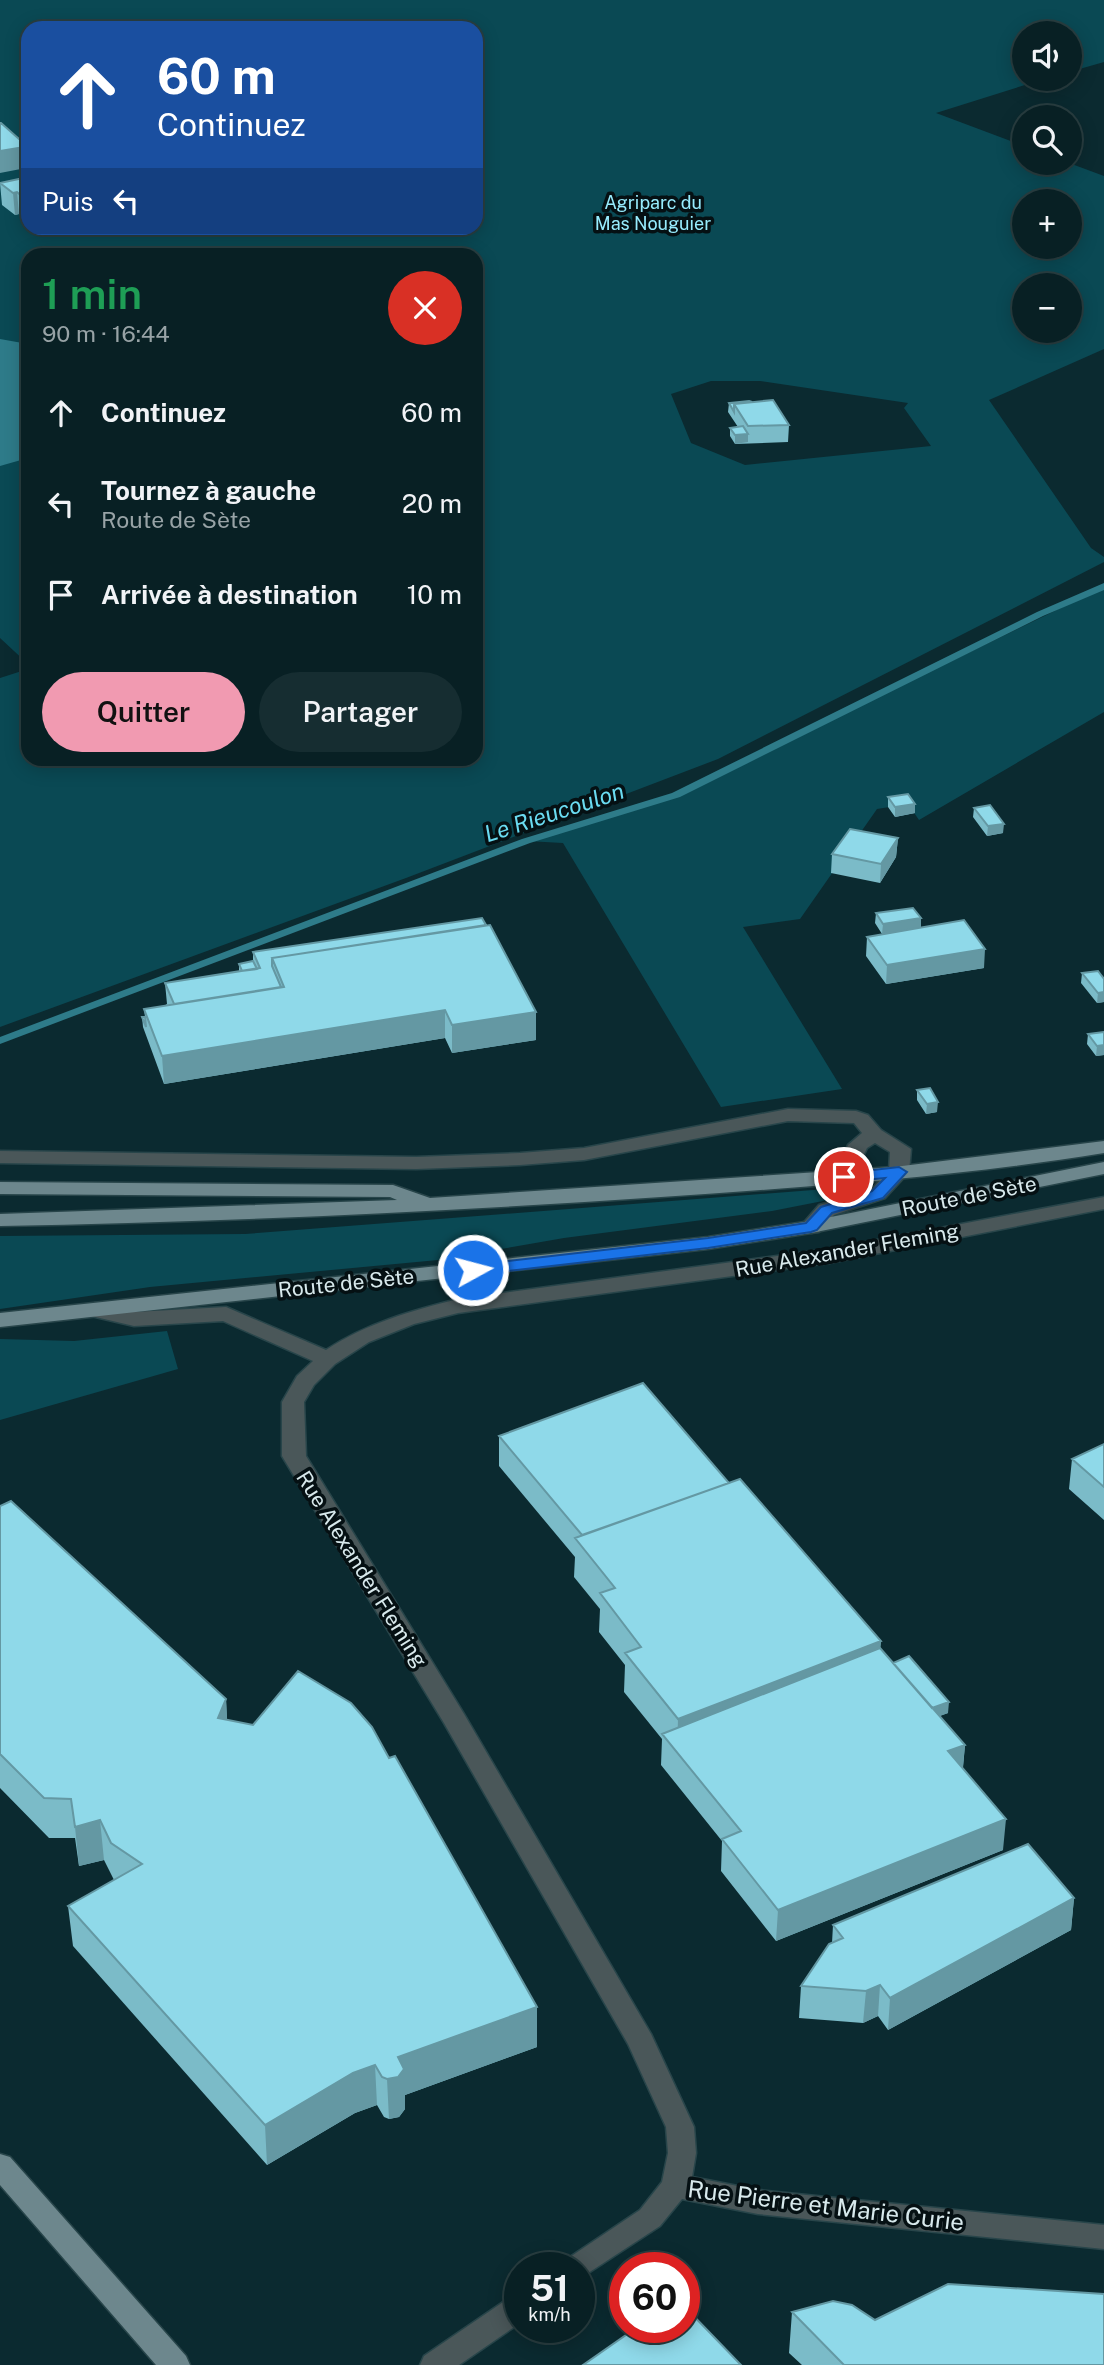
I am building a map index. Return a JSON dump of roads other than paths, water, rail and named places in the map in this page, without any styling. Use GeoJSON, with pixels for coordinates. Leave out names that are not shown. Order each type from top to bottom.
{"type":"FeatureCollection","features":[{"type":"Feature","properties":{"kind":"main road","name":"Route de Sète"},"geometry":{"type":"LineString","coordinates":[[0,1220],[191,1217],[431,1205],[844,1177],[1021,1160],[1104,1147]]}},
{"type":"Feature","properties":{"kind":"main road","name":"Route de Sète"},"geometry":{"type":"LineString","coordinates":[[0,1320],[708,1243],[811,1227],[1104,1168]]}},
{"type":"Feature","properties":{"kind":"main road"},"geometry":{"type":"LineString","coordinates":[[0,1188],[393,1191],[431,1205]]}},
{"type":"Feature","properties":{"kind":"main road"},"geometry":{"type":"LineString","coordinates":[[0,2165],[178,2362]]}},
{"type":"Feature","properties":{"kind":"street"},"geometry":{"type":"LineString","coordinates":[[0,1157],[403,1163],[520,1159],[584,1154],[788,1115],[849,1115],[861,1119],[874,1134],[901,1149],[899,1172],[878,1195],[827,1210],[811,1227]]}},
{"type":"Feature","properties":{"kind":"street"},"geometry":{"type":"LineString","coordinates":[[844,1177],[858,1145],[874,1134]]}},
{"type":"Feature","properties":{"kind":"street","name":"Rue Alexander Fleming"},"geometry":{"type":"LineString","coordinates":[[676,2186],[682,2153],[680,2127],[641,2042],[455,1720],[293,1457],[293,1402],[305,1381],[327,1359],[372,1332],[406,1319],[458,1306],[829,1255],[1104,1203]]}},
{"type":"Feature","properties":{"kind":"street"},"geometry":{"type":"LineString","coordinates":[[95,1310],[134,1319],[226,1314],[288,1339],[327,1359]]}},
{"type":"Feature","properties":{"kind":"street","name":"Rue Pierre et Marie Curie"},"geometry":{"type":"LineString","coordinates":[[595,2256],[650,2218],[676,2186],[758,2202],[1104,2237]]}},
{"type":"Feature","properties":{"kind":"street"},"geometry":{"type":"LineString","coordinates":[[435,2365],[504,2318]]}},
{"type":"Feature","properties":{"kind":"waterway","name":"Le Rieucoulon"},"geometry":{"type":"LineString","coordinates":[[0,1041],[526,841],[676,795],[1040,614],[1104,586]]}},
{"type":"Feature","properties":{"kind":"park label","name":"Agriparc du Mas Nouguier"},"geometry":{"type":"Point","coordinates":[653,212]}}]}
